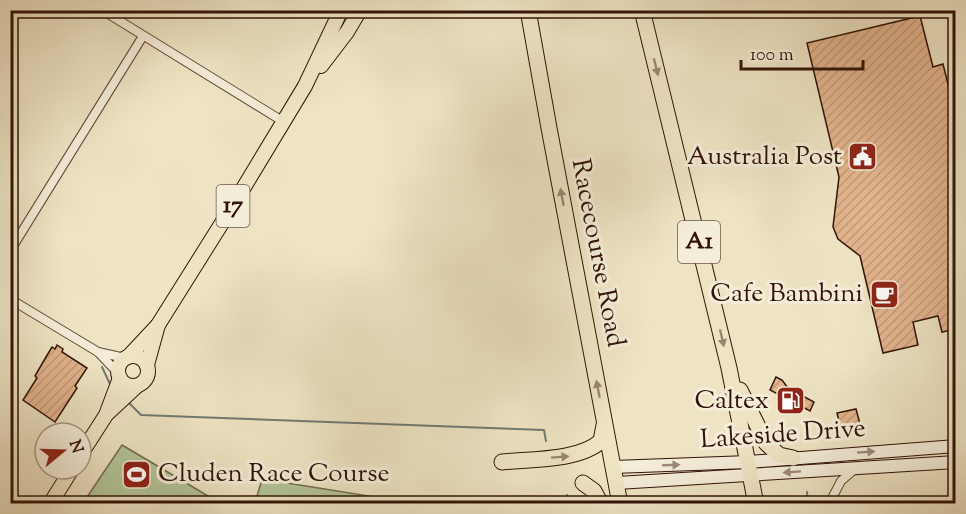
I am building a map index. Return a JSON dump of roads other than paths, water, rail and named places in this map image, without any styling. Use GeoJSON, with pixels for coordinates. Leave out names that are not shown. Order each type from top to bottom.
{"type":"FeatureCollection","features":[{"type":"Feature","properties":{"kind":"highway","name":"Racecourse Road"},"geometry":{"type":"LineString","coordinates":[[528,10],[620,504]]}},
{"type":"Feature","properties":{"kind":"highway","name":"A1"},"geometry":{"type":"LineString","coordinates":[[642,10],[729,368],[756,504]]}},
{"type":"Feature","properties":{"kind":"highway"},"geometry":{"type":"LineString","coordinates":[[729,368],[766,443],[779,455],[793,458]]}},
{"type":"Feature","properties":{"kind":"highway"},"geometry":{"type":"LineString","coordinates":[[502,462],[571,456],[584,452],[601,441],[604,422]]}},
{"type":"Feature","properties":{"kind":"highway"},"geometry":{"type":"LineString","coordinates":[[583,483],[594,491],[601,504]]}},
{"type":"Feature","properties":{"kind":"main road","name":"17"},"geometry":{"type":"LineString","coordinates":[[93,435],[106,415],[147,378],[147,365],[158,325],[305,86],[341,10]]}},
{"type":"Feature","properties":{"kind":"main road","name":"17"},"geometry":{"type":"LineString","coordinates":[[305,86],[347,32],[360,10]]}},
{"type":"Feature","properties":{"kind":"main road"},"geometry":{"type":"LineString","coordinates":[[126,357],[158,325]]}},
{"type":"Feature","properties":{"kind":"main road","name":"17"},"geometry":{"type":"LineString","coordinates":[[106,415],[119,375],[119,365],[126,357]]}},
{"type":"Feature","properties":{"kind":"main road"},"geometry":{"type":"LineString","coordinates":[[126,357],[141,358],[147,365]]}},
{"type":"Feature","properties":{"kind":"main road"},"geometry":{"type":"LineString","coordinates":[[119,375],[127,385],[137,386]]}},
{"type":"Feature","properties":{"kind":"main road"},"geometry":{"type":"LineString","coordinates":[[50,504],[64,481]]}},
{"type":"Feature","properties":{"kind":"street"},"geometry":{"type":"LineString","coordinates":[[102,10],[284,122]]}},
{"type":"Feature","properties":{"kind":"street"},"geometry":{"type":"LineString","coordinates":[[10,251],[143,36]]}},
{"type":"Feature","properties":{"kind":"street"},"geometry":{"type":"LineString","coordinates":[[10,299],[98,352],[119,375]]}},
{"type":"Feature","properties":{"kind":"street"},"geometry":{"type":"LineString","coordinates":[[98,352],[126,357]]}},
{"type":"Feature","properties":{"kind":"street","name":"Lakeside Drive"},"geometry":{"type":"LineString","coordinates":[[617,483],[750,469],[793,458],[956,446]]}},
{"type":"Feature","properties":{"kind":"street","name":"Lakeside Drive"},"geometry":{"type":"LineString","coordinates":[[613,467],[750,469],[956,462]]}},
{"type":"Feature","properties":{"kind":"street"},"geometry":{"type":"LineString","coordinates":[[829,504],[842,482],[856,467]]}},
{"type":"Feature","properties":{"kind":"waterway"},"geometry":{"type":"LineString","coordinates":[[102,367],[110,384]]}},
{"type":"Feature","properties":{"kind":"waterway"},"geometry":{"type":"LineString","coordinates":[[129,403],[141,415],[544,430],[546,441]]}},
{"type":"Feature","properties":{"kind":"waterway"},"geometry":{"type":"LineString","coordinates":[[807,492],[808,504]]}},
{"type":"Feature","properties":{"kind":"waterway"},"geometry":{"type":"LineString","coordinates":[[567,495],[570,504]]}},
{"type":"Feature","properties":{"kind":"place","name":"Australia Post"},"geometry":{"type":"Point","coordinates":[863,157]}},
{"type":"Feature","properties":{"kind":"place","name":"Cafe Bambini"},"geometry":{"type":"Point","coordinates":[884,294]}},
{"type":"Feature","properties":{"kind":"place","name":"Caltex"},"geometry":{"type":"Point","coordinates":[790,401]}},
{"type":"Feature","properties":{"kind":"place","name":"Cluden Race Course"},"geometry":{"type":"Point","coordinates":[137,474]}}]}
